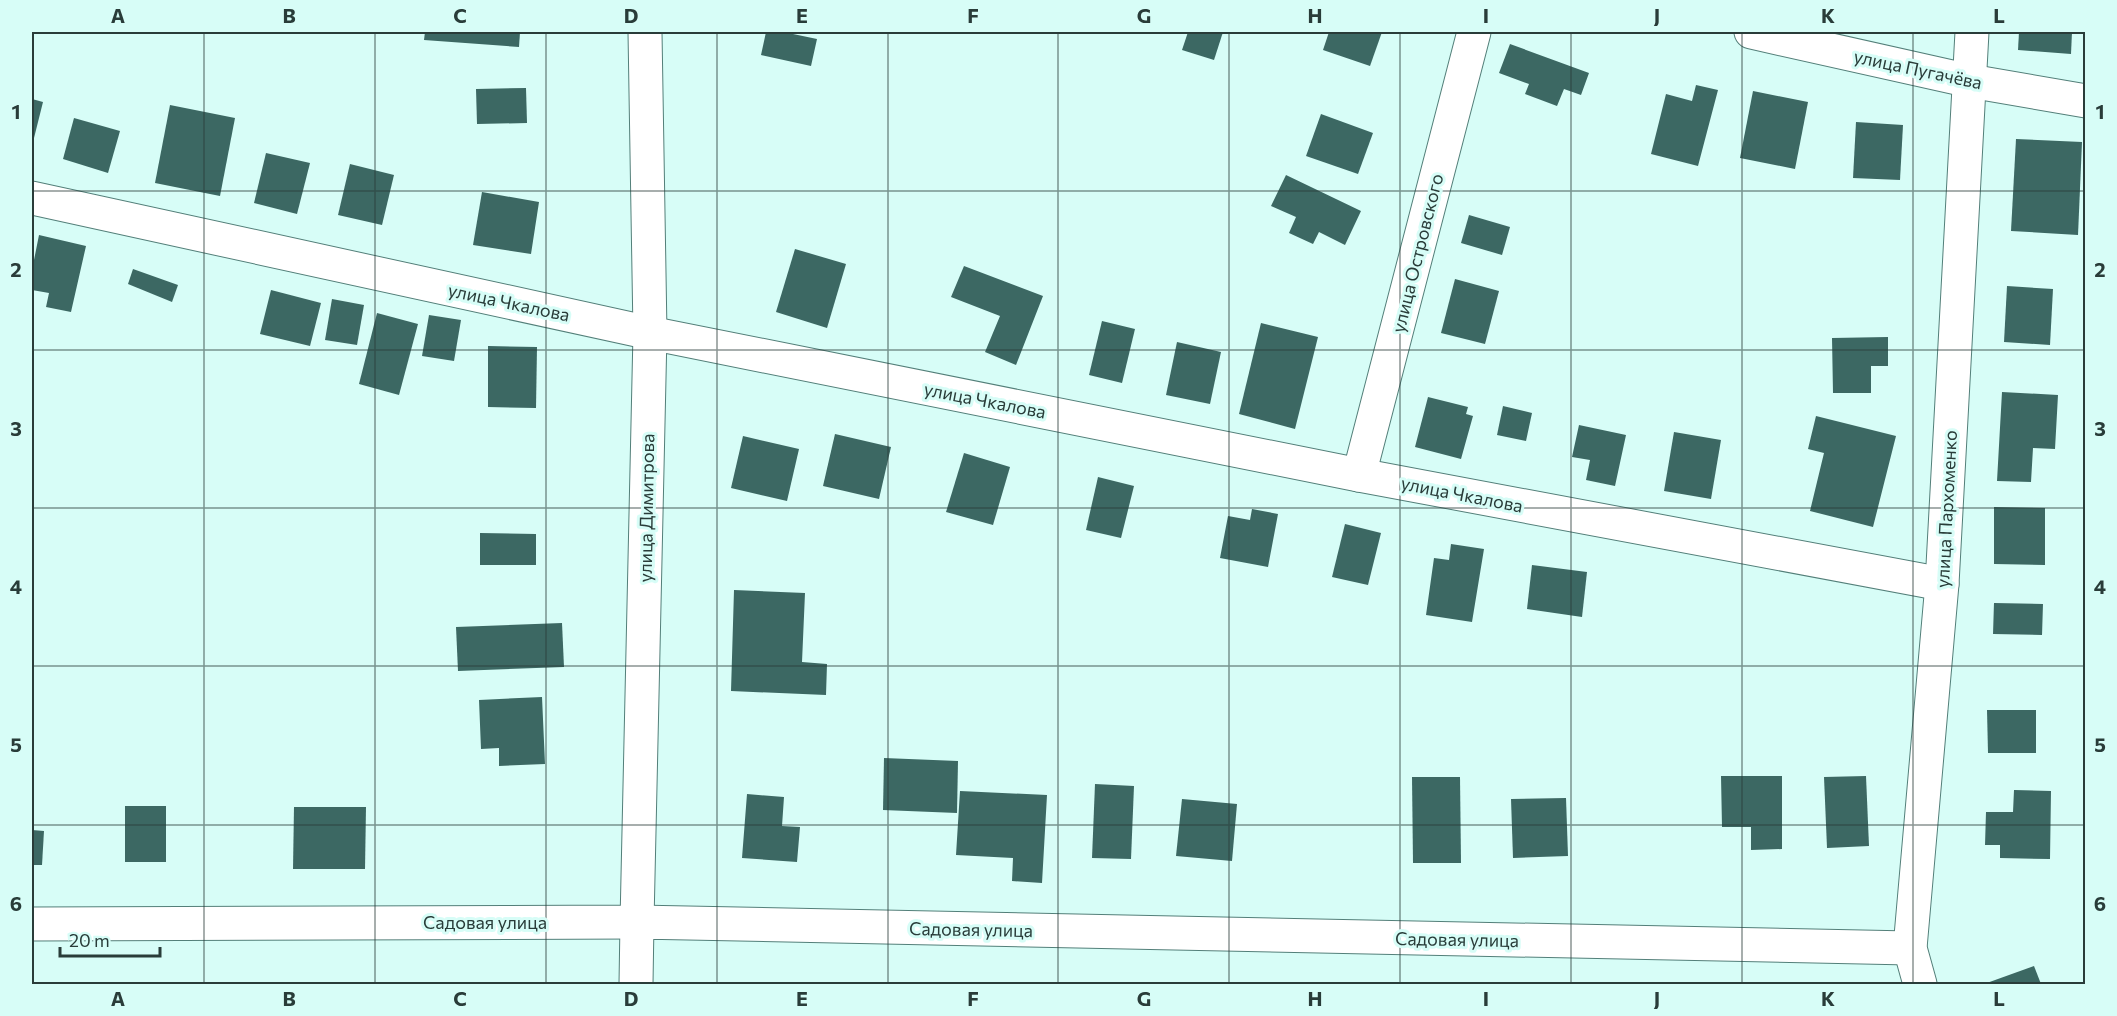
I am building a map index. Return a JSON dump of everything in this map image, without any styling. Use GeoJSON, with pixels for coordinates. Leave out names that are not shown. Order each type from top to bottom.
{"type":"FeatureCollection","features":[{"type":"Feature","properties":{"kind":"street","name":"улица Димитрова"},"geometry":{"type":"LineString","coordinates":[[636,984],[650,333],[645,32]]}},
{"type":"Feature","properties":{"kind":"street","name":"улица Островского"},"geometry":{"type":"LineString","coordinates":[[1359,475],[1474,32]]}},
{"type":"Feature","properties":{"kind":"street","name":"улица Пугачёва"},"geometry":{"type":"LineString","coordinates":[[1751,32],[1970,81],[2085,101]]}},
{"type":"Feature","properties":{"kind":"street","name":"улица Пархоменко"},"geometry":{"type":"LineString","coordinates":[[1920,984],[1910,948],[1942,584],[1972,32]]}},
{"type":"Feature","properties":{"kind":"street","name":"улица Чкалова"},"geometry":{"type":"LineString","coordinates":[[32,198],[650,333],[1359,475],[1942,584]]}},
{"type":"Feature","properties":{"kind":"street","name":"Садовая улица"},"geometry":{"type":"LineString","coordinates":[[32,924],[637,922],[1910,948]]}},
{"type":"Feature","properties":{"kind":"building"},"geometry":{"type":"Polygon","coordinates":[[[425,32],[520,32],[519,47],[424,40],[425,32]]]}},
{"type":"Feature","properties":{"kind":"building"},"geometry":{"type":"Polygon","coordinates":[[[766,32],[794,32],[793,34],[817,39],[811,66],[761,55],[766,32]]]}},
{"type":"Feature","properties":{"kind":"building"},"geometry":{"type":"Polygon","coordinates":[[[1188,32],[1223,32],[1214,60],[1182,50],[1188,32]]]}},
{"type":"Feature","properties":{"kind":"building"},"geometry":{"type":"Polygon","coordinates":[[[1329,32],[1382,32],[1370,66],[1323,50],[1329,32]]]}},
{"type":"Feature","properties":{"kind":"building"},"geometry":{"type":"Polygon","coordinates":[[[2019,32],[2072,32],[2071,54],[2018,50],[2019,32]]]}},
{"type":"Feature","properties":{"kind":"building"},"geometry":{"type":"Polygon","coordinates":[[[1510,44],[1589,73],[1581,95],[1564,89],[1557,106],[1525,94],[1529,84],[1499,73],[1510,44]]]}},
{"type":"Feature","properties":{"kind":"building"},"geometry":{"type":"Polygon","coordinates":[[[1696,85],[1718,90],[1698,166],[1651,154],[1666,94],[1692,101],[1696,85]]]}},
{"type":"Feature","properties":{"kind":"building"},"geometry":{"type":"Polygon","coordinates":[[[526,88],[527,123],[477,124],[476,89],[526,88]]]}},
{"type":"Feature","properties":{"kind":"building"},"geometry":{"type":"Polygon","coordinates":[[[1753,91],[1808,102],[1795,169],[1740,158],[1753,91]]]}},
{"type":"Feature","properties":{"kind":"building"},"geometry":{"type":"Polygon","coordinates":[[[32,99],[43,102],[32,146],[32,99]]]}},
{"type":"Feature","properties":{"kind":"building"},"geometry":{"type":"Polygon","coordinates":[[[170,105],[235,118],[220,196],[155,183],[170,105]]]}},
{"type":"Feature","properties":{"kind":"building"},"geometry":{"type":"Polygon","coordinates":[[[1321,114],[1373,133],[1358,174],[1306,156],[1321,114]]]}},
{"type":"Feature","properties":{"kind":"building"},"geometry":{"type":"Polygon","coordinates":[[[74,118],[120,131],[108,173],[63,159],[74,118]]]}},
{"type":"Feature","properties":{"kind":"building"},"geometry":{"type":"Polygon","coordinates":[[[1856,122],[1903,125],[1900,180],[1853,178],[1856,122]]]}},
{"type":"Feature","properties":{"kind":"building"},"geometry":{"type":"Polygon","coordinates":[[[2016,139],[2082,142],[2078,235],[2011,231],[2016,139]]]}},
{"type":"Feature","properties":{"kind":"building"},"geometry":{"type":"Polygon","coordinates":[[[266,153],[310,163],[297,214],[254,203],[266,153]]]}},
{"type":"Feature","properties":{"kind":"building"},"geometry":{"type":"Polygon","coordinates":[[[350,164],[394,175],[382,225],[338,215],[350,164]]]}},
{"type":"Feature","properties":{"kind":"building"},"geometry":{"type":"Polygon","coordinates":[[[1286,175],[1361,211],[1345,245],[1319,232],[1313,244],[1289,233],[1296,217],[1271,206],[1286,175]]]}},
{"type":"Feature","properties":{"kind":"building"},"geometry":{"type":"Polygon","coordinates":[[[482,192],[539,202],[531,254],[473,245],[482,192]]]}},
{"type":"Feature","properties":{"kind":"building"},"geometry":{"type":"Polygon","coordinates":[[[1469,215],[1510,227],[1502,255],[1461,243],[1469,215]]]}},
{"type":"Feature","properties":{"kind":"building"},"geometry":{"type":"Polygon","coordinates":[[[39,235],[86,246],[71,312],[46,307],[49,293],[32,290],[32,270],[39,235]]]}},
{"type":"Feature","properties":{"kind":"building"},"geometry":{"type":"Polygon","coordinates":[[[795,249],[846,264],[827,328],[776,312],[795,249]]]}},
{"type":"Feature","properties":{"kind":"building"},"geometry":{"type":"Polygon","coordinates":[[[964,266],[1043,296],[1016,365],[985,352],[1000,316],[951,297],[964,266]]]}},
{"type":"Feature","properties":{"kind":"building"},"geometry":{"type":"Polygon","coordinates":[[[133,269],[178,285],[172,302],[128,284],[133,269]]]}},
{"type":"Feature","properties":{"kind":"building"},"geometry":{"type":"Polygon","coordinates":[[[1455,279],[1499,291],[1485,344],[1441,333],[1455,279]]]}},
{"type":"Feature","properties":{"kind":"building"},"geometry":{"type":"Polygon","coordinates":[[[2007,286],[2053,289],[2050,345],[2004,342],[2007,286]]]}},
{"type":"Feature","properties":{"kind":"building"},"geometry":{"type":"Polygon","coordinates":[[[271,290],[321,303],[310,346],[260,334],[271,290]]]}},
{"type":"Feature","properties":{"kind":"building"},"geometry":{"type":"Polygon","coordinates":[[[332,299],[364,305],[357,345],[325,340],[332,299]]]}},
{"type":"Feature","properties":{"kind":"building"},"geometry":{"type":"Polygon","coordinates":[[[377,313],[418,324],[399,395],[359,384],[377,313]]]}},
{"type":"Feature","properties":{"kind":"building"},"geometry":{"type":"Polygon","coordinates":[[[429,315],[461,320],[454,361],[422,356],[429,315]]]}},
{"type":"Feature","properties":{"kind":"building"},"geometry":{"type":"Polygon","coordinates":[[[1102,321],[1135,329],[1122,383],[1089,375],[1102,321]]]}},
{"type":"Feature","properties":{"kind":"building"},"geometry":{"type":"Polygon","coordinates":[[[1261,323],[1318,337],[1295,429],[1239,414],[1261,323]]]}},
{"type":"Feature","properties":{"kind":"building"},"geometry":{"type":"Polygon","coordinates":[[[1888,337],[1888,366],[1871,366],[1871,393],[1833,393],[1832,338],[1888,337]]]}},
{"type":"Feature","properties":{"kind":"building"},"geometry":{"type":"Polygon","coordinates":[[[1177,342],[1221,352],[1210,404],[1166,395],[1177,342]]]}},
{"type":"Feature","properties":{"kind":"building"},"geometry":{"type":"Polygon","coordinates":[[[488,346],[537,347],[536,408],[488,407],[488,346]]]}},
{"type":"Feature","properties":{"kind":"building"},"geometry":{"type":"Polygon","coordinates":[[[2002,392],[2058,395],[2055,449],[2033,448],[2031,482],[1997,481],[2002,392]]]}},
{"type":"Feature","properties":{"kind":"building"},"geometry":{"type":"Polygon","coordinates":[[[1428,397],[1468,407],[1466,414],[1473,416],[1461,459],[1415,447],[1428,397]]]}},
{"type":"Feature","properties":{"kind":"building"},"geometry":{"type":"Polygon","coordinates":[[[1503,406],[1532,413],[1526,441],[1497,435],[1503,406]]]}},
{"type":"Feature","properties":{"kind":"building"},"geometry":{"type":"Polygon","coordinates":[[[1816,416],[1896,436],[1873,527],[1810,511],[1824,453],[1808,449],[1816,416]]]}},
{"type":"Feature","properties":{"kind":"building"},"geometry":{"type":"Polygon","coordinates":[[[1579,425],[1626,435],[1615,486],[1586,480],[1590,460],[1572,457],[1579,425]]]}},
{"type":"Feature","properties":{"kind":"building"},"geometry":{"type":"Polygon","coordinates":[[[1674,432],[1721,440],[1711,499],[1664,491],[1674,432]]]}},
{"type":"Feature","properties":{"kind":"building"},"geometry":{"type":"Polygon","coordinates":[[[835,434],[891,447],[879,499],[823,486],[835,434]]]}},
{"type":"Feature","properties":{"kind":"building"},"geometry":{"type":"Polygon","coordinates":[[[743,436],[799,449],[787,501],[731,488],[743,436]]]}},
{"type":"Feature","properties":{"kind":"building"},"geometry":{"type":"Polygon","coordinates":[[[964,453],[1010,467],[993,525],[946,512],[964,453]]]}},
{"type":"Feature","properties":{"kind":"building"},"geometry":{"type":"Polygon","coordinates":[[[1098,477],[1134,486],[1121,538],[1086,530],[1098,477]]]}},
{"type":"Feature","properties":{"kind":"building"},"geometry":{"type":"Polygon","coordinates":[[[1994,507],[2045,508],[2045,565],[1994,564],[1994,507]]]}},
{"type":"Feature","properties":{"kind":"building"},"geometry":{"type":"Polygon","coordinates":[[[1252,509],[1278,514],[1268,567],[1220,558],[1228,516],[1250,520],[1252,509]]]}},
{"type":"Feature","properties":{"kind":"building"},"geometry":{"type":"Polygon","coordinates":[[[1345,524],[1381,533],[1368,585],[1332,577],[1345,524]]]}},
{"type":"Feature","properties":{"kind":"building"},"geometry":{"type":"Polygon","coordinates":[[[480,533],[536,534],[536,565],[480,565],[480,533]]]}},
{"type":"Feature","properties":{"kind":"building"},"geometry":{"type":"Polygon","coordinates":[[[1451,544],[1484,549],[1472,622],[1426,615],[1434,558],[1449,560],[1451,544]]]}},
{"type":"Feature","properties":{"kind":"building"},"geometry":{"type":"Polygon","coordinates":[[[1532,565],[1587,572],[1582,617],[1527,609],[1532,565]]]}},
{"type":"Feature","properties":{"kind":"building"},"geometry":{"type":"Polygon","coordinates":[[[734,590],[805,593],[802,662],[827,664],[826,695],[731,691],[734,590]]]}},
{"type":"Feature","properties":{"kind":"building"},"geometry":{"type":"Polygon","coordinates":[[[1994,603],[2043,604],[2042,635],[1993,634],[1994,603]]]}},
{"type":"Feature","properties":{"kind":"building"},"geometry":{"type":"Polygon","coordinates":[[[562,623],[564,667],[458,671],[456,627],[562,623]]]}},
{"type":"Feature","properties":{"kind":"building"},"geometry":{"type":"Polygon","coordinates":[[[542,697],[545,764],[499,766],[499,748],[481,749],[479,700],[542,697]]]}},
{"type":"Feature","properties":{"kind":"building"},"geometry":{"type":"Polygon","coordinates":[[[1987,710],[2036,710],[2036,753],[1988,753],[1987,710]]]}},
{"type":"Feature","properties":{"kind":"building"},"geometry":{"type":"Polygon","coordinates":[[[884,758],[958,761],[957,813],[883,810],[884,758]]]}},
{"type":"Feature","properties":{"kind":"building"},"geometry":{"type":"Polygon","coordinates":[[[1721,776],[1782,776],[1782,849],[1751,850],[1751,827],[1722,827],[1721,776]]]}},
{"type":"Feature","properties":{"kind":"building"},"geometry":{"type":"Polygon","coordinates":[[[1866,776],[1869,846],[1827,848],[1824,777],[1866,776]]]}},
{"type":"Feature","properties":{"kind":"building"},"geometry":{"type":"Polygon","coordinates":[[[1412,777],[1460,777],[1461,863],[1413,863],[1412,777]]]}},
{"type":"Feature","properties":{"kind":"building"},"geometry":{"type":"Polygon","coordinates":[[[1095,784],[1134,786],[1131,859],[1092,858],[1095,784]]]}},
{"type":"Feature","properties":{"kind":"building"},"geometry":{"type":"Polygon","coordinates":[[[2014,790],[2051,791],[2050,859],[2000,858],[2000,845],[1985,845],[1986,812],[2013,812],[2014,790]]]}},
{"type":"Feature","properties":{"kind":"building"},"geometry":{"type":"Polygon","coordinates":[[[960,791],[1047,795],[1042,883],[1012,881],[1013,858],[956,855],[960,791]]]}},
{"type":"Feature","properties":{"kind":"building"},"geometry":{"type":"Polygon","coordinates":[[[747,794],[784,797],[782,826],[800,827],[797,862],[742,858],[747,794]]]}},
{"type":"Feature","properties":{"kind":"building"},"geometry":{"type":"Polygon","coordinates":[[[1566,798],[1568,856],[1513,858],[1511,799],[1566,798]]]}},
{"type":"Feature","properties":{"kind":"building"},"geometry":{"type":"Polygon","coordinates":[[[1182,799],[1237,804],[1232,861],[1176,856],[1182,799]]]}},
{"type":"Feature","properties":{"kind":"building"},"geometry":{"type":"Polygon","coordinates":[[[125,806],[166,806],[166,862],[125,862],[125,806]]]}},
{"type":"Feature","properties":{"kind":"building"},"geometry":{"type":"Polygon","coordinates":[[[294,807],[366,807],[365,869],[293,869],[294,807]]]}},
{"type":"Feature","properties":{"kind":"building"},"geometry":{"type":"Polygon","coordinates":[[[32,830],[44,831],[42,865],[32,865],[32,830]]]}},
{"type":"Feature","properties":{"kind":"building"},"geometry":{"type":"Polygon","coordinates":[[[2034,966],[2041,984],[1984,984],[2034,966]]]}}]}
